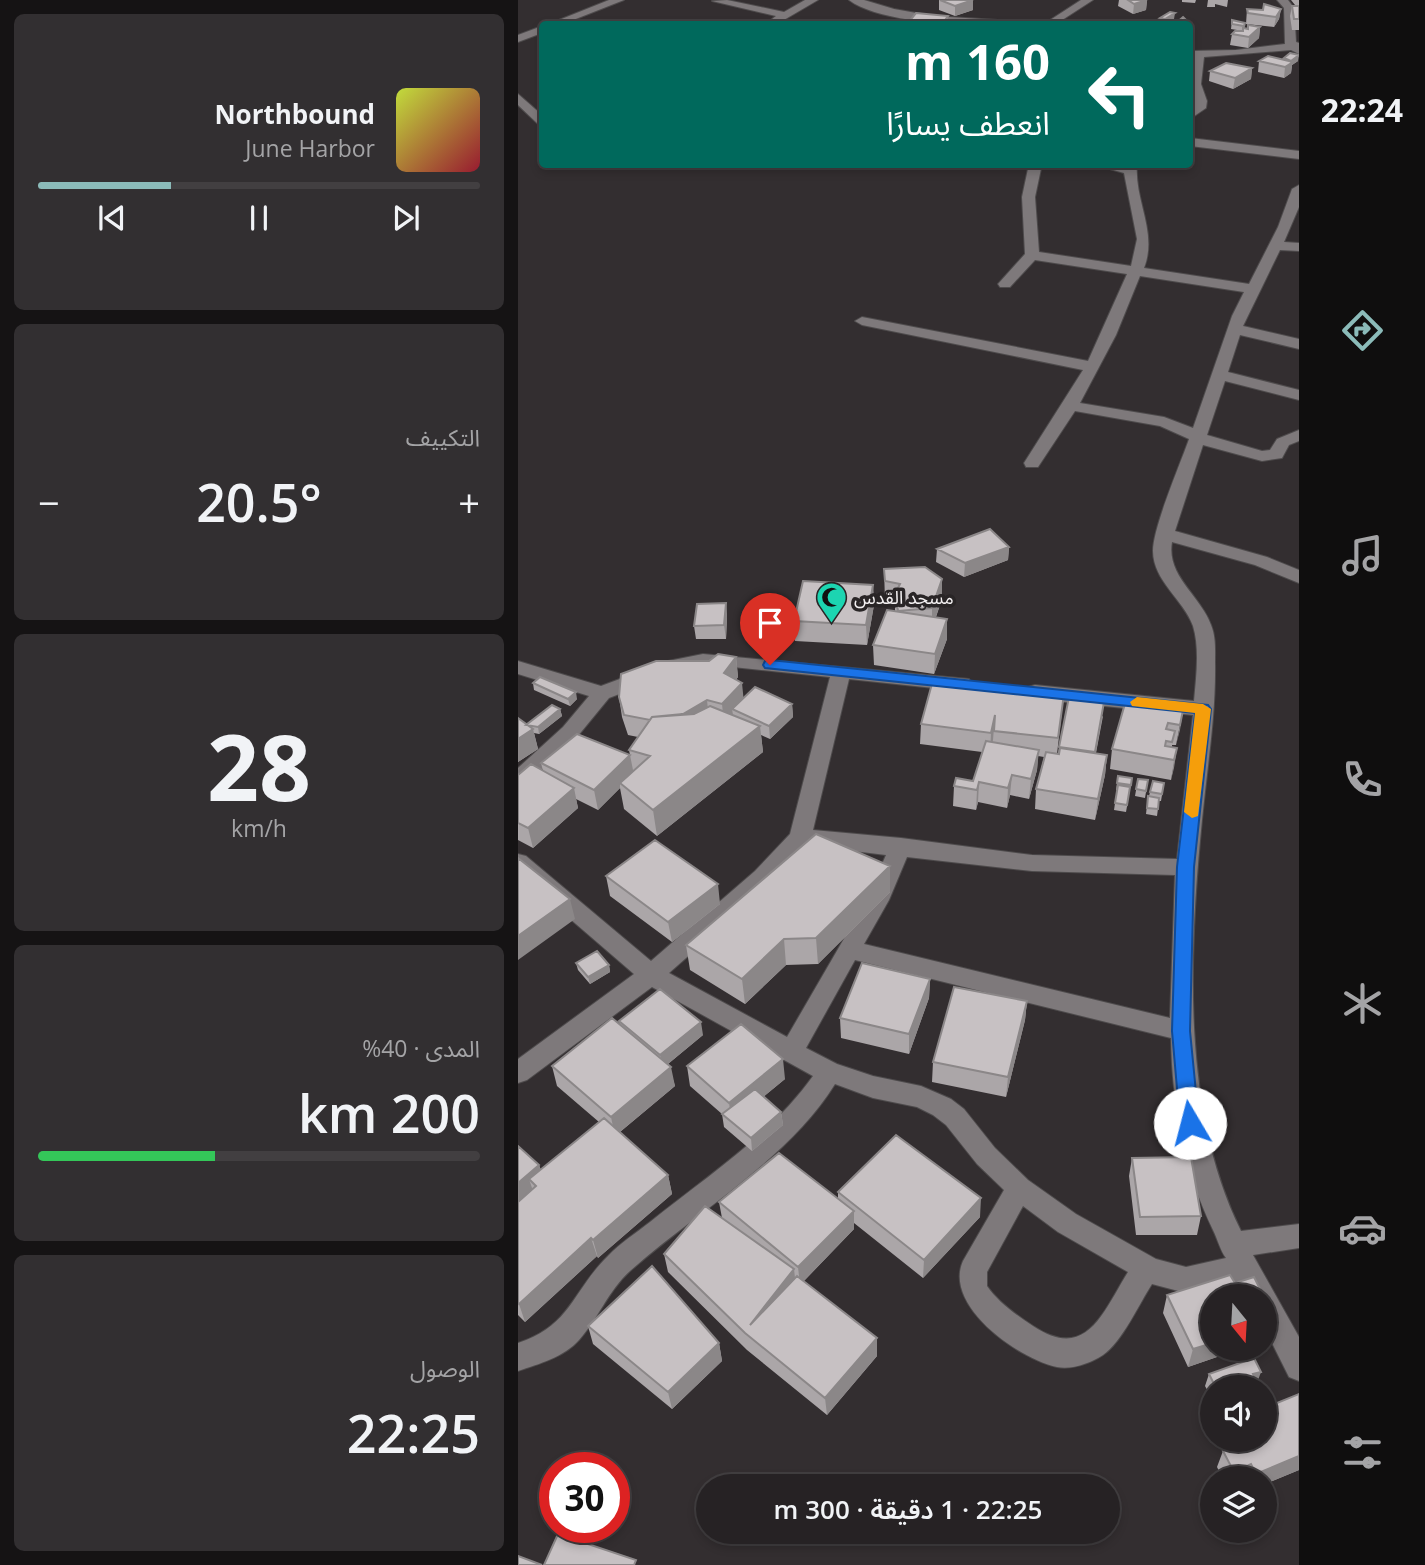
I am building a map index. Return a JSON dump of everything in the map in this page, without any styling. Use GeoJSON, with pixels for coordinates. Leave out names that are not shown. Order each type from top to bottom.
{"type":"FeatureCollection","features":[{"type":"Feature","properties":{"kind":"street"},"geometry":{"type":"LineString","coordinates":[[562,21],[619,0]]}},
{"type":"Feature","properties":{"kind":"street"},"geometry":{"type":"LineString","coordinates":[[776,21],[813,0]]}},
{"type":"Feature","properties":{"kind":"street"},"geometry":{"type":"LineString","coordinates":[[854,0],[910,20],[936,21]]}},
{"type":"Feature","properties":{"kind":"street"},"geometry":{"type":"LineString","coordinates":[[1054,21],[1088,0]]}},
{"type":"Feature","properties":{"kind":"street"},"geometry":{"type":"LineString","coordinates":[[1282,0],[1289,8],[1289,38],[1297,48]]}},
{"type":"Feature","properties":{"kind":"street"},"geometry":{"type":"LineString","coordinates":[[717,1],[784,16]]}},
{"type":"Feature","properties":{"kind":"street"},"geometry":{"type":"LineString","coordinates":[[518,39],[539,30]]}},
{"type":"Feature","properties":{"kind":"street"},"geometry":{"type":"LineString","coordinates":[[1193,113],[1200,108],[1201,101],[1195,83],[1195,54],[1297,48]]}},
{"type":"Feature","properties":{"kind":"street"},"geometry":{"type":"LineString","coordinates":[[522,103],[539,118]]}},
{"type":"Feature","properties":{"kind":"street"},"geometry":{"type":"LineString","coordinates":[[1193,142],[1299,155]]}},
{"type":"Feature","properties":{"kind":"street"},"geometry":{"type":"LineString","coordinates":[[1006,284],[1031,255],[1029,232],[1034,168]]}},
{"type":"Feature","properties":{"kind":"street"},"geometry":{"type":"LineString","coordinates":[[1032,463],[1072,405],[1119,316],[1139,265],[1143,240],[1130,194],[1130,168]]}},
{"type":"Feature","properties":{"kind":"street"},"geometry":{"type":"LineString","coordinates":[[1255,1284],[1238,1256],[1215,1208],[1190,1123],[1181,1031],[1186,867],[1203,709],[1205,636],[1189,601],[1167,569],[1162,554],[1164,534],[1239,316],[1276,245],[1299,189]]}},
{"type":"Feature","properties":{"kind":"street"},"geometry":{"type":"LineString","coordinates":[[1276,245],[1299,247]]}},
{"type":"Feature","properties":{"kind":"street"},"geometry":{"type":"LineString","coordinates":[[1031,255],[1255,289]]}},
{"type":"Feature","properties":{"kind":"street"},"geometry":{"type":"LineString","coordinates":[[862,321],[1092,367]]}},
{"type":"Feature","properties":{"kind":"street"},"geometry":{"type":"LineString","coordinates":[[1236,329],[1299,344]]}},
{"type":"Feature","properties":{"kind":"street"},"geometry":{"type":"LineString","coordinates":[[1218,374],[1299,395]]}},
{"type":"Feature","properties":{"kind":"street"},"geometry":{"type":"LineString","coordinates":[[1072,405],[1164,422],[1197,439],[1268,456],[1279,452],[1283,442],[1289,437],[1299,435]]}},
{"type":"Feature","properties":{"kind":"street"},"geometry":{"type":"LineString","coordinates":[[1164,534],[1261,561],[1299,577]]}},
{"type":"Feature","properties":{"kind":"street"},"geometry":{"type":"LineString","coordinates":[[518,780],[570,732],[602,693],[663,669],[703,660],[981,686]]}},
{"type":"Feature","properties":{"kind":"street"},"geometry":{"type":"LineString","coordinates":[[518,667],[602,693]]}},
{"type":"Feature","properties":{"kind":"street"},"geometry":{"type":"LineString","coordinates":[[518,1073],[651,975],[763,877],[800,836],[842,672]]}},
{"type":"Feature","properties":{"kind":"street"},"geometry":{"type":"LineString","coordinates":[[1022,690],[1203,709]]}},
{"type":"Feature","properties":{"kind":"street"},"geometry":{"type":"LineString","coordinates":[[800,836],[1032,863],[1186,867]]}},
{"type":"Feature","properties":{"kind":"street"},"geometry":{"type":"LineString","coordinates":[[791,1052],[878,900],[901,846]]}},
{"type":"Feature","properties":{"kind":"street"},"geometry":{"type":"LineString","coordinates":[[518,862],[651,975],[829,1072],[873,1087],[921,1097],[942,1107],[955,1117],[986,1156],[1019,1188],[1067,1223],[1146,1268],[1167,1277],[1186,1280],[1238,1256],[1299,1236]]}},
{"type":"Feature","properties":{"kind":"street"},"geometry":{"type":"LineString","coordinates":[[851,950],[1181,1031]]}},
{"type":"Feature","properties":{"kind":"street"},"geometry":{"type":"LineString","coordinates":[[518,1357],[545,1348],[569,1331],[595,1291],[618,1264],[772,1139],[796,1117],[829,1072]]}},
{"type":"Feature","properties":{"kind":"street"},"geometry":{"type":"LineString","coordinates":[[1019,1188],[973,1270],[972,1280],[975,1291],[987,1308],[1038,1345],[1059,1353],[1072,1353],[1094,1345],[1103,1337],[1146,1268]]}},
{"type":"Feature","properties":{"kind":"street"},"geometry":{"type":"LineString","coordinates":[[1278,1326],[1299,1367]]}},
{"type":"Feature","properties":{"kind":"building"},"geometry":{"type":"Polygon","coordinates":[[[940,0],[973,0],[955,6],[940,0]]]}},
{"type":"Feature","properties":{"kind":"building"},"geometry":{"type":"Polygon","coordinates":[[[1128,0],[1147,0],[1134,4],[1128,0]]]}},
{"type":"Feature","properties":{"kind":"building"},"geometry":{"type":"Polygon","coordinates":[[[1264,4],[1281,9],[1276,17],[1248,13],[1247,9],[1263,10],[1264,4]]]}},
{"type":"Feature","properties":{"kind":"building"},"geometry":{"type":"Polygon","coordinates":[[[1292,6],[1299,6],[1299,19],[1294,19],[1292,6]]]}},
{"type":"Feature","properties":{"kind":"building"},"geometry":{"type":"Polygon","coordinates":[[[1170,12],[1175,13],[1165,19],[1160,18],[1170,12]]]}},
{"type":"Feature","properties":{"kind":"building"},"geometry":{"type":"Polygon","coordinates":[[[916,13],[948,16],[944,21],[909,21],[916,13]]]}},
{"type":"Feature","properties":{"kind":"building"},"geometry":{"type":"Polygon","coordinates":[[[1232,20],[1245,23],[1244,26],[1232,24],[1232,20]]]}},
{"type":"Feature","properties":{"kind":"building"},"geometry":{"type":"Polygon","coordinates":[[[1248,25],[1260,27],[1249,37],[1232,34],[1235,31],[1243,31],[1243,28],[1248,29],[1248,25]]]}},
{"type":"Feature","properties":{"kind":"building"},"geometry":{"type":"Polygon","coordinates":[[[1290,53],[1299,55],[1291,61],[1284,58],[1290,53]]]}},
{"type":"Feature","properties":{"kind":"building"},"geometry":{"type":"Polygon","coordinates":[[[1268,56],[1293,62],[1285,67],[1259,61],[1268,56]]]}},
{"type":"Feature","properties":{"kind":"building"},"geometry":{"type":"Polygon","coordinates":[[[1226,63],[1252,68],[1235,78],[1210,71],[1226,63]]]}},
{"type":"Feature","properties":{"kind":"building"},"geometry":{"type":"Polygon","coordinates":[[[990,529],[1009,547],[965,563],[937,549],[990,529]]]}},
{"type":"Feature","properties":{"kind":"building"},"geometry":{"type":"Polygon","coordinates":[[[925,567],[942,579],[932,608],[898,611],[895,594],[900,584],[885,581],[884,569],[925,567]]]}},
{"type":"Feature","properties":{"kind":"building"},"geometry":{"type":"Polygon","coordinates":[[[803,581],[873,585],[866,625],[794,621],[803,581]]]}},
{"type":"Feature","properties":{"kind":"building"},"geometry":{"type":"Polygon","coordinates":[[[726,603],[724,625],[694,626],[697,604],[726,603]]]}},
{"type":"Feature","properties":{"kind":"building"},"geometry":{"type":"Polygon","coordinates":[[[887,610],[947,619],[935,654],[873,645],[887,610]]]}},
{"type":"Feature","properties":{"kind":"building"},"geometry":{"type":"Polygon","coordinates":[[[718,654],[736,657],[724,673],[742,683],[722,704],[707,700],[683,714],[652,717],[650,720],[624,715],[619,697],[621,674],[656,661],[709,661],[718,654]]]}},
{"type":"Feature","properties":{"kind":"building"},"geometry":{"type":"Polygon","coordinates":[[[540,677],[576,692],[568,699],[533,683],[540,677]]]}},
{"type":"Feature","properties":{"kind":"building"},"geometry":{"type":"Polygon","coordinates":[[[933,680],[1064,694],[1058,738],[994,731],[995,715],[991,733],[921,724],[933,680]]]}},
{"type":"Feature","properties":{"kind":"building"},"geometry":{"type":"Polygon","coordinates":[[[755,687],[792,704],[769,726],[732,709],[755,687]]]}},
{"type":"Feature","properties":{"kind":"building"},"geometry":{"type":"Polygon","coordinates":[[[1069,697],[1104,702],[1095,752],[1059,747],[1069,697]]]}},
{"type":"Feature","properties":{"kind":"building"},"geometry":{"type":"Polygon","coordinates":[[[1126,700],[1183,710],[1180,725],[1168,723],[1166,729],[1175,731],[1172,742],[1166,741],[1165,746],[1177,748],[1174,760],[1112,749],[1126,700]]]}},
{"type":"Feature","properties":{"kind":"building"},"geometry":{"type":"Polygon","coordinates":[[[552,705],[560,709],[538,727],[526,725],[552,705]]]}},
{"type":"Feature","properties":{"kind":"building"},"geometry":{"type":"Polygon","coordinates":[[[710,706],[760,726],[653,810],[620,783],[650,756],[629,750],[652,717],[694,714],[710,706]]]}},
{"type":"Feature","properties":{"kind":"building"},"geometry":{"type":"Polygon","coordinates":[[[518,718],[533,729],[518,739],[518,718]]]}},
{"type":"Feature","properties":{"kind":"building"},"geometry":{"type":"Polygon","coordinates":[[[577,734],[630,755],[594,790],[541,763],[577,734]]]}},
{"type":"Feature","properties":{"kind":"building"},"geometry":{"type":"Polygon","coordinates":[[[986,741],[1039,750],[1031,779],[1012,775],[1008,788],[979,782],[977,790],[954,786],[956,778],[973,781],[986,741]]]}},
{"type":"Feature","properties":{"kind":"building"},"geometry":{"type":"Polygon","coordinates":[[[1060,748],[1107,755],[1098,799],[1036,789],[1046,752],[1059,754],[1060,748]]]}},
{"type":"Feature","properties":{"kind":"building"},"geometry":{"type":"Polygon","coordinates":[[[531,764],[574,788],[528,828],[518,823],[518,775],[531,764]]]}},
{"type":"Feature","properties":{"kind":"building"},"geometry":{"type":"Polygon","coordinates":[[[1118,776],[1132,778],[1131,785],[1117,783],[1118,776]]]}},
{"type":"Feature","properties":{"kind":"building"},"geometry":{"type":"Polygon","coordinates":[[[1138,779],[1148,780],[1146,791],[1136,789],[1138,779]]]}},
{"type":"Feature","properties":{"kind":"building"},"geometry":{"type":"Polygon","coordinates":[[[1153,781],[1164,783],[1162,794],[1150,792],[1153,781]]]}},
{"type":"Feature","properties":{"kind":"building"},"geometry":{"type":"Polygon","coordinates":[[[1118,785],[1130,787],[1127,805],[1115,803],[1118,785]]]}},
{"type":"Feature","properties":{"kind":"building"},"geometry":{"type":"Polygon","coordinates":[[[1148,796],[1159,798],[1158,809],[1147,808],[1148,796]]]}},
{"type":"Feature","properties":{"kind":"building"},"geometry":{"type":"Polygon","coordinates":[[[816,834],[890,866],[816,938],[784,939],[742,979],[686,945],[816,834]]]}},
{"type":"Feature","properties":{"kind":"building"},"geometry":{"type":"Polygon","coordinates":[[[655,840],[718,884],[668,922],[606,876],[655,840]]]}},
{"type":"Feature","properties":{"kind":"building"},"geometry":{"type":"Polygon","coordinates":[[[518,858],[570,899],[518,936],[518,858]]]}},
{"type":"Feature","properties":{"kind":"building"},"geometry":{"type":"Polygon","coordinates":[[[597,951],[609,965],[588,977],[576,963],[597,951]]]}},
{"type":"Feature","properties":{"kind":"building"},"geometry":{"type":"Polygon","coordinates":[[[862,963],[930,979],[909,1034],[840,1018],[862,963]]]}},
{"type":"Feature","properties":{"kind":"building"},"geometry":{"type":"Polygon","coordinates":[[[954,987],[1027,1001],[1008,1077],[933,1062],[954,987]]]}},
{"type":"Feature","properties":{"kind":"building"},"geometry":{"type":"Polygon","coordinates":[[[660,989],[701,1022],[660,1055],[619,1021],[660,989]]]}},
{"type":"Feature","properties":{"kind":"building"},"geometry":{"type":"Polygon","coordinates":[[[612,1018],[671,1067],[611,1117],[552,1066],[612,1018]]]}},
{"type":"Feature","properties":{"kind":"building"},"geometry":{"type":"Polygon","coordinates":[[[741,1024],[783,1059],[729,1103],[687,1066],[741,1024]]]}},
{"type":"Feature","properties":{"kind":"building"},"geometry":{"type":"Polygon","coordinates":[[[755,1089],[781,1112],[751,1138],[722,1114],[755,1089]]]}},
{"type":"Feature","properties":{"kind":"building"},"geometry":{"type":"Polygon","coordinates":[[[604,1118],[668,1175],[593,1240],[591,1238],[519,1304],[518,1202],[536,1186],[529,1179],[604,1118]]]}},
{"type":"Feature","properties":{"kind":"building"},"geometry":{"type":"Polygon","coordinates":[[[896,1135],[981,1198],[924,1260],[838,1192],[896,1135]]]}},
{"type":"Feature","properties":{"kind":"building"},"geometry":{"type":"Polygon","coordinates":[[[518,1146],[539,1165],[518,1183],[518,1146]]]}},
{"type":"Feature","properties":{"kind":"building"},"geometry":{"type":"Polygon","coordinates":[[[779,1153],[854,1211],[798,1267],[719,1202],[779,1153]]]}},
{"type":"Feature","properties":{"kind":"building"},"geometry":{"type":"Polygon","coordinates":[[[1191,1157],[1201,1216],[1140,1217],[1132,1158],[1191,1157]]]}},
{"type":"Feature","properties":{"kind":"building"},"geometry":{"type":"Polygon","coordinates":[[[705,1206],[794,1269],[750,1325],[797,1276],[877,1338],[825,1398],[745,1333],[664,1254],[705,1206]]]}},
{"type":"Feature","properties":{"kind":"building"},"geometry":{"type":"Polygon","coordinates":[[[652,1266],[719,1343],[668,1392],[588,1326],[652,1266]]]}},
{"type":"Feature","properties":{"kind":"building"},"geometry":{"type":"Polygon","coordinates":[[[1230,1275],[1235,1283],[1254,1277],[1258,1284],[1202,1284],[1230,1275]]]}},
{"type":"Feature","properties":{"kind":"building"},"geometry":{"type":"Polygon","coordinates":[[[1200,1285],[1200,1347],[1193,1349],[1167,1295],[1200,1285]]]}},
{"type":"Feature","properties":{"kind":"building"},"geometry":{"type":"Polygon","coordinates":[[[1243,1362],[1256,1362],[1261,1372],[1254,1375],[1209,1374],[1243,1362]]]}},
{"type":"Feature","properties":{"kind":"building"},"geometry":{"type":"Polygon","coordinates":[[[1299,1394],[1299,1456],[1275,1466],[1231,1466],[1224,1452],[1277,1452],[1277,1403],[1299,1394]]]}},
{"type":"Feature","properties":{"kind":"building"},"geometry":{"type":"Polygon","coordinates":[[[554,1543],[585,1543],[636,1560],[634,1565],[544,1565],[554,1543]]]}},
{"type":"Feature","properties":{"kind":"building"},"geometry":{"type":"Polygon","coordinates":[[[518,1556],[542,1565],[518,1565],[518,1556]]]}},
{"type":"Feature","properties":{"kind":"slow traffic"},"geometry":{"type":"LineString","coordinates":[[1137,702],[1203,709],[1192,812]]}},
{"type":"Feature","properties":{"kind":"place","name":"مسجد القدس"},"geometry":{"type":"Point","coordinates":[831,625]}},
{"type":"Feature","properties":{"kind":"route"},"geometry":{"type":"LineString","coordinates":[[770,665],[1203,709],[1186,867],[1181,1031],[1183,1078],[1190,1123]]}}]}
